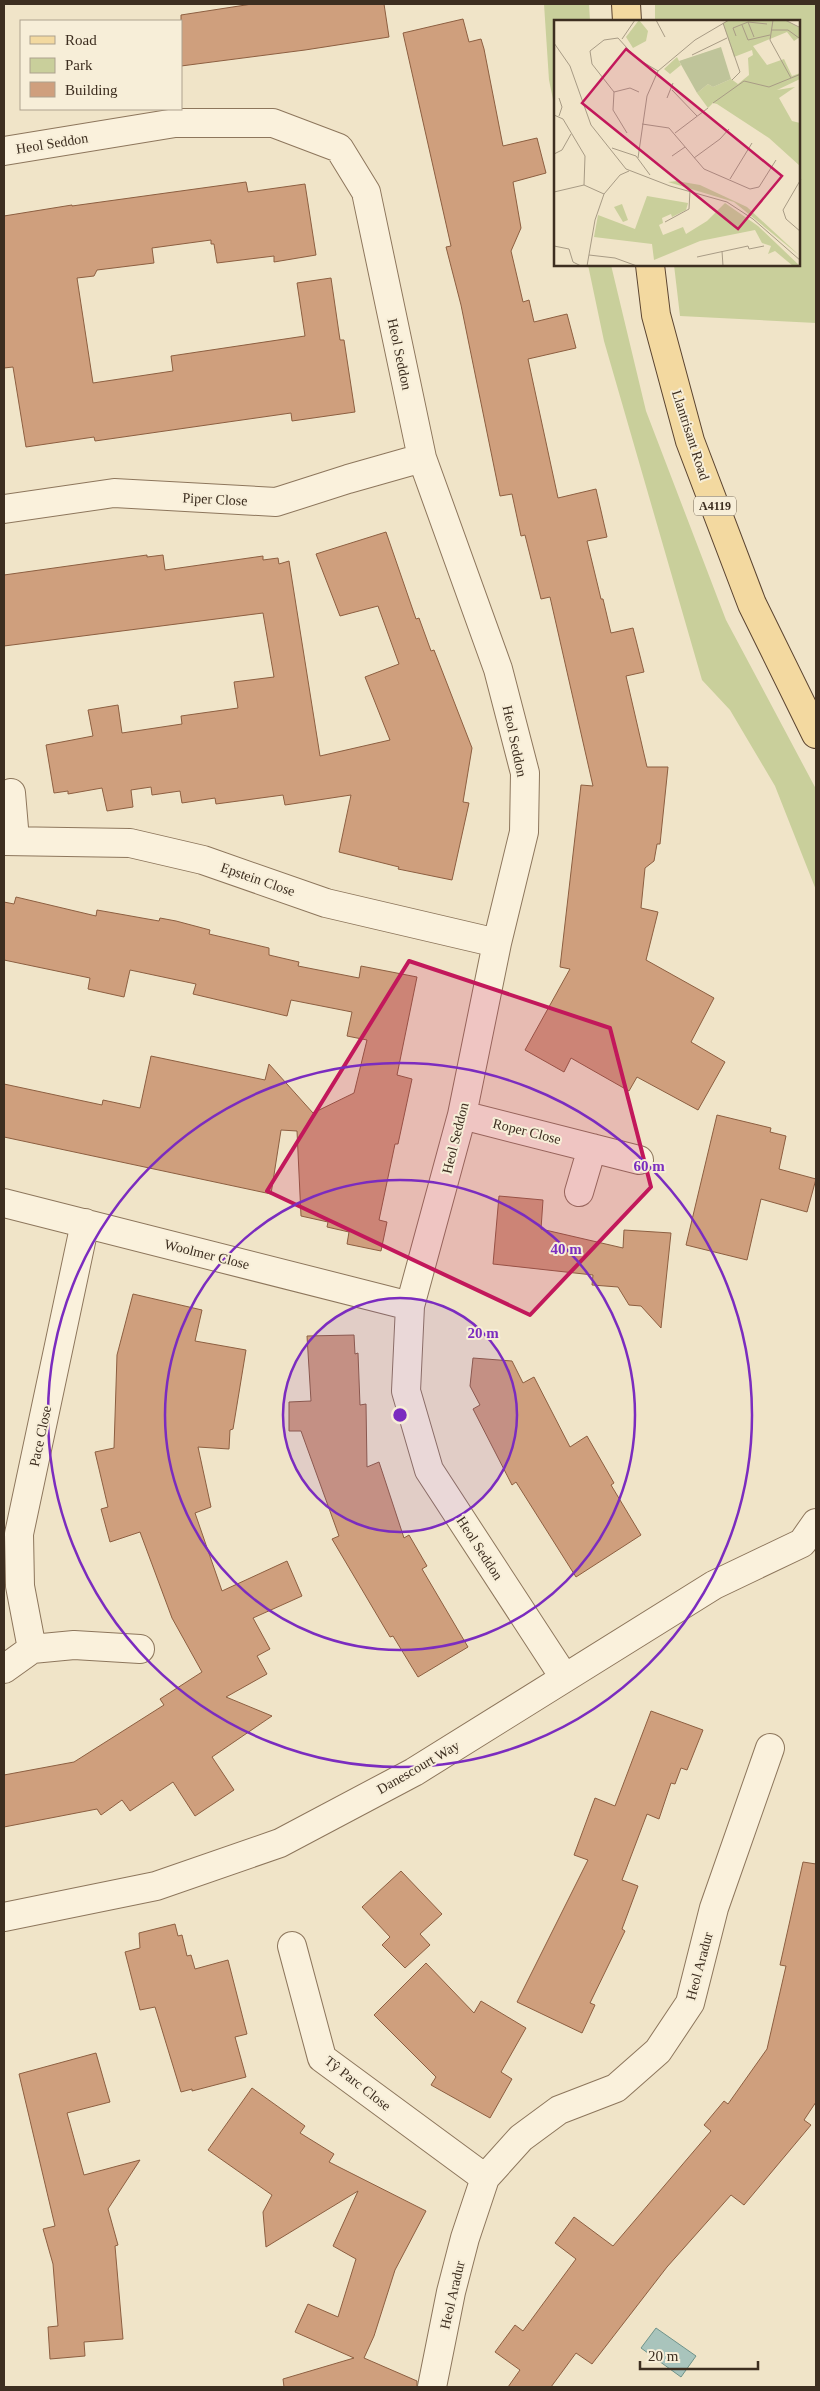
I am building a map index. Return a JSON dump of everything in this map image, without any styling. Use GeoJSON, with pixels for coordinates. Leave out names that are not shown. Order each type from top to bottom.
{"type":"FeatureCollection","features":[{"type":"Feature","properties":{"kind":"main road"},"geometry":{"type":"LineString","coordinates":[[626,4],[626,20]]}},
{"type":"Feature","properties":{"kind":"main road","name":"Llantrisant Road"},"geometry":{"type":"LineString","coordinates":[[650,266],[656,315],[690,441],[752,604],[816,734]]}},
{"type":"Feature","properties":{"kind":"street","name":"Heol Seddon"},"geometry":{"type":"LineString","coordinates":[[4,151],[176,123],[273,123],[338,148],[366,192],[422,458],[498,669],[525,773],[524,832],[497,943],[462,1115],[410,1306],[406,1391],[429,1470],[564,1677]]}},
{"type":"Feature","properties":{"kind":"street","name":"Piper Close"},"geometry":{"type":"LineString","coordinates":[[4,510],[114,493],[276,502],[422,458]]}},
{"type":"Feature","properties":{"kind":"street","name":"Epstein Close"},"geometry":{"type":"LineString","coordinates":[[12,793],[9,841],[130,843],[203,860],[326,903],[497,943]]}},
{"type":"Feature","properties":{"kind":"street","name":"Roper Close"},"geometry":{"type":"LineString","coordinates":[[462,1115],[640,1160]]}},
{"type":"Feature","properties":{"kind":"street"},"geometry":{"type":"LineString","coordinates":[[579,1192],[592,1148]]}},
{"type":"Feature","properties":{"kind":"street","name":"Woolmer Close"},"geometry":{"type":"LineString","coordinates":[[4,1203],[410,1306]]}},
{"type":"Feature","properties":{"kind":"street","name":"Pace Close"},"geometry":{"type":"LineString","coordinates":[[32,1649],[20,1586],[19,1534],[85,1223]]}},
{"type":"Feature","properties":{"kind":"street","name":"Danescourt Way"},"geometry":{"type":"LineString","coordinates":[[4,1917],[156,1886],[280,1843],[414,1772],[714,1585],[812,1539]]}},
{"type":"Feature","properties":{"kind":"street"},"geometry":{"type":"LineString","coordinates":[[4,1669],[32,1649],[74,1645],[140,1649]]}},
{"type":"Feature","properties":{"kind":"street","name":"Heol Aradur"},"geometry":{"type":"LineString","coordinates":[[432,2387],[451,2292],[465,2238],[485,2178],[521,2138],[559,2110],[616,2088],[658,2051],[690,2003],[714,1908],[770,1748]]}},
{"type":"Feature","properties":{"kind":"street","name":"Tŷ Parc Close"},"geometry":{"type":"LineString","coordinates":[[292,1946],[322,2058],[485,2178]]}},
{"type":"Feature","properties":{"kind":"highlighted area"},"geometry":{"type":"Polygon","coordinates":[[[409,961],[610,1028],[651,1187],[530,1315],[267,1191],[409,961]]]}},
{"type":"Feature","properties":{"kind":"green space"},"geometry":{"type":"Polygon","coordinates":[[[544,4],[589,4],[590,20],[554,20],[554,104],[549,80],[544,4]]]}},
{"type":"Feature","properties":{"kind":"green space"},"geometry":{"type":"Polygon","coordinates":[[[655,4],[816,4],[816,323],[680,316],[674,266],[800,266],[800,20],[655,20],[655,4]]]}},
{"type":"Feature","properties":{"kind":"green space"},"geometry":{"type":"Polygon","coordinates":[[[588,266],[611,266],[646,411],[726,620],[816,789],[816,890],[775,786],[730,710],[702,680],[604,341],[588,266]]]}},
{"type":"Feature","properties":{"kind":"water"},"geometry":{"type":"Polygon","coordinates":[[[656,2328],[696,2356],[681,2377],[641,2348],[656,2328]]]}},
{"type":"Feature","properties":{"kind":"building"},"geometry":{"type":"Polygon","coordinates":[[[252,4],[384,4],[389,37],[182,66],[181,15],[252,4]]]}},
{"type":"Feature","properties":{"kind":"building"},"geometry":{"type":"Polygon","coordinates":[[[463,19],[469,42],[481,39],[503,146],[537,138],[546,173],[513,182],[521,228],[511,251],[523,302],[529,300],[534,322],[567,314],[576,348],[528,359],[558,498],[596,489],[607,537],[587,541],[601,599],[603,599],[611,633],[633,628],[644,672],[626,676],[647,767],[668,767],[660,844],[657,844],[654,861],[645,868],[641,908],[658,912],[646,960],[714,998],[691,1042],[725,1062],[698,1110],[637,1077],[629,1091],[571,1058],[564,1072],[525,1050],[570,969],[560,967],[581,785],[593,786],[550,597],[541,599],[525,535],[521,536],[512,494],[500,496],[461,305],[446,247],[451,246],[403,33],[463,19]]]}},
{"type":"Feature","properties":{"kind":"building"},"geometry":{"type":"Polygon","coordinates":[[[246,182],[248,192],[305,184],[316,255],[274,262],[274,256],[217,263],[214,244],[211,244],[211,240],[152,248],[154,263],[97,270],[94,276],[77,278],[93,383],[173,371],[171,356],[305,336],[297,283],[331,278],[340,340],[344,340],[355,412],[292,421],[291,413],[95,441],[94,437],[26,447],[13,367],[4,368],[4,216],[246,182]]]}},
{"type":"Feature","properties":{"kind":"building"},"geometry":{"type":"Polygon","coordinates":[[[386,532],[416,619],[419,618],[431,651],[434,650],[472,748],[463,802],[469,803],[452,880],[398,869],[399,867],[339,852],[351,795],[285,805],[283,795],[216,804],[215,798],[182,803],[180,791],[152,795],[151,787],[131,790],[133,807],[107,811],[102,788],[68,794],[68,791],[54,793],[46,745],[93,736],[88,710],[118,705],[122,733],[182,724],[181,716],[238,708],[234,682],[274,677],[263,613],[4,646],[4,575],[147,555],[147,557],[163,555],[165,570],[263,556],[263,560],[278,558],[279,564],[289,561],[320,756],[390,740],[365,677],[399,664],[378,606],[340,616],[316,554],[386,532]]]}},
{"type":"Feature","properties":{"kind":"building"},"geometry":{"type":"Polygon","coordinates":[[[16,897],[96,916],[97,910],[159,921],[160,918],[176,921],[210,930],[209,934],[269,948],[269,955],[299,962],[298,966],[359,978],[361,966],[417,977],[397,1075],[412,1079],[398,1144],[395,1144],[379,1220],[387,1222],[381,1251],[347,1244],[349,1232],[327,1227],[328,1222],[301,1216],[297,1131],[281,1130],[271,1194],[4,1137],[4,1084],[102,1105],[103,1100],[140,1108],[151,1056],[265,1080],[269,1064],[313,1113],[354,1093],[367,1040],[347,1036],[352,1012],[291,1000],[287,1016],[193,994],[196,984],[130,970],[124,997],[88,989],[90,978],[4,960],[4,902],[14,904],[16,897]]]}},
{"type":"Feature","properties":{"kind":"building"},"geometry":{"type":"Polygon","coordinates":[[[717,1115],[771,1128],[770,1132],[786,1136],[779,1169],[816,1179],[807,1212],[761,1199],[747,1260],[686,1245],[717,1115]]]}},
{"type":"Feature","properties":{"kind":"building"},"geometry":{"type":"Polygon","coordinates":[[[499,1196],[543,1200],[541,1229],[623,1248],[624,1230],[671,1233],[661,1328],[641,1306],[629,1305],[618,1287],[592,1285],[593,1275],[493,1264],[499,1196]]]}},
{"type":"Feature","properties":{"kind":"building"},"geometry":{"type":"Polygon","coordinates":[[[133,1294],[202,1310],[195,1341],[246,1350],[233,1429],[230,1430],[229,1449],[198,1447],[211,1507],[195,1513],[222,1591],[287,1561],[302,1596],[253,1618],[270,1649],[257,1656],[267,1674],[226,1697],[272,1716],[212,1757],[234,1790],[195,1816],[173,1782],[130,1811],[122,1800],[101,1815],[97,1809],[4,1827],[4,1775],[74,1762],[164,1705],[160,1699],[202,1672],[172,1618],[140,1532],[110,1542],[101,1509],[108,1507],[95,1452],[114,1448],[117,1355],[133,1294]]]}},
{"type":"Feature","properties":{"kind":"building"},"geometry":{"type":"Polygon","coordinates":[[[354,1335],[355,1354],[358,1353],[360,1405],[366,1404],[367,1467],[379,1462],[404,1538],[409,1535],[427,1566],[422,1569],[468,1647],[418,1677],[393,1636],[390,1637],[332,1539],[339,1536],[301,1431],[289,1431],[289,1402],[311,1401],[307,1336],[354,1335]]]}},
{"type":"Feature","properties":{"kind":"building"},"geometry":{"type":"Polygon","coordinates":[[[473,1358],[512,1361],[523,1383],[534,1377],[570,1447],[587,1436],[614,1483],[611,1485],[641,1535],[576,1577],[516,1482],[512,1485],[473,1409],[480,1405],[470,1386],[473,1358]]]}},
{"type":"Feature","properties":{"kind":"building"},"geometry":{"type":"Polygon","coordinates":[[[651,1711],[703,1730],[687,1770],[681,1768],[675,1784],[671,1783],[659,1819],[647,1814],[622,1880],[638,1886],[622,1929],[625,1931],[590,2003],[595,2005],[582,2033],[517,2002],[588,1860],[574,1855],[595,1798],[615,1806],[651,1711]]]}},
{"type":"Feature","properties":{"kind":"building"},"geometry":{"type":"Polygon","coordinates":[[[803,1862],[816,1864],[816,2102],[804,2120],[811,2125],[744,2205],[731,2195],[667,2267],[592,2364],[576,2353],[551,2387],[508,2387],[520,2370],[495,2352],[515,2325],[523,2331],[576,2259],[555,2243],[574,2217],[613,2246],[711,2131],[704,2125],[724,2101],[728,2104],[767,2049],[786,1966],[780,1965],[803,1862]]]}},
{"type":"Feature","properties":{"kind":"building"},"geometry":{"type":"Polygon","coordinates":[[[401,1871],[442,1914],[420,1934],[430,1945],[405,1968],[382,1945],[390,1937],[362,1907],[401,1871]]]}},
{"type":"Feature","properties":{"kind":"building"},"geometry":{"type":"Polygon","coordinates":[[[175,1924],[178,1936],[182,1935],[187,1956],[191,1955],[195,1969],[228,1960],[247,2034],[235,2037],[246,2077],[181,2092],[155,2007],[140,2010],[125,1952],[140,1948],[139,1933],[175,1924]]]}},
{"type":"Feature","properties":{"kind":"building"},"geometry":{"type":"Polygon","coordinates":[[[426,1963],[474,2013],[481,2001],[526,2028],[501,2072],[512,2079],[490,2118],[431,2085],[436,2077],[374,2015],[426,1963]]]}},
{"type":"Feature","properties":{"kind":"building"},"geometry":{"type":"Polygon","coordinates":[[[96,2053],[110,2102],[67,2113],[84,2175],[140,2160],[108,2209],[118,2245],[115,2246],[123,2339],[84,2342],[85,2356],[50,2359],[48,2327],[58,2326],[53,2264],[43,2229],[55,2226],[19,2074],[96,2053]]]}},
{"type":"Feature","properties":{"kind":"building"},"geometry":{"type":"Polygon","coordinates":[[[252,2088],[305,2126],[300,2133],[334,2154],[329,2162],[426,2211],[395,2270],[374,2336],[364,2358],[417,2381],[417,2387],[284,2387],[283,2379],[354,2358],[295,2332],[308,2304],[338,2317],[356,2259],[333,2246],[358,2191],[266,2247],[263,2212],[272,2195],[208,2150],[252,2088]]]}}]}
